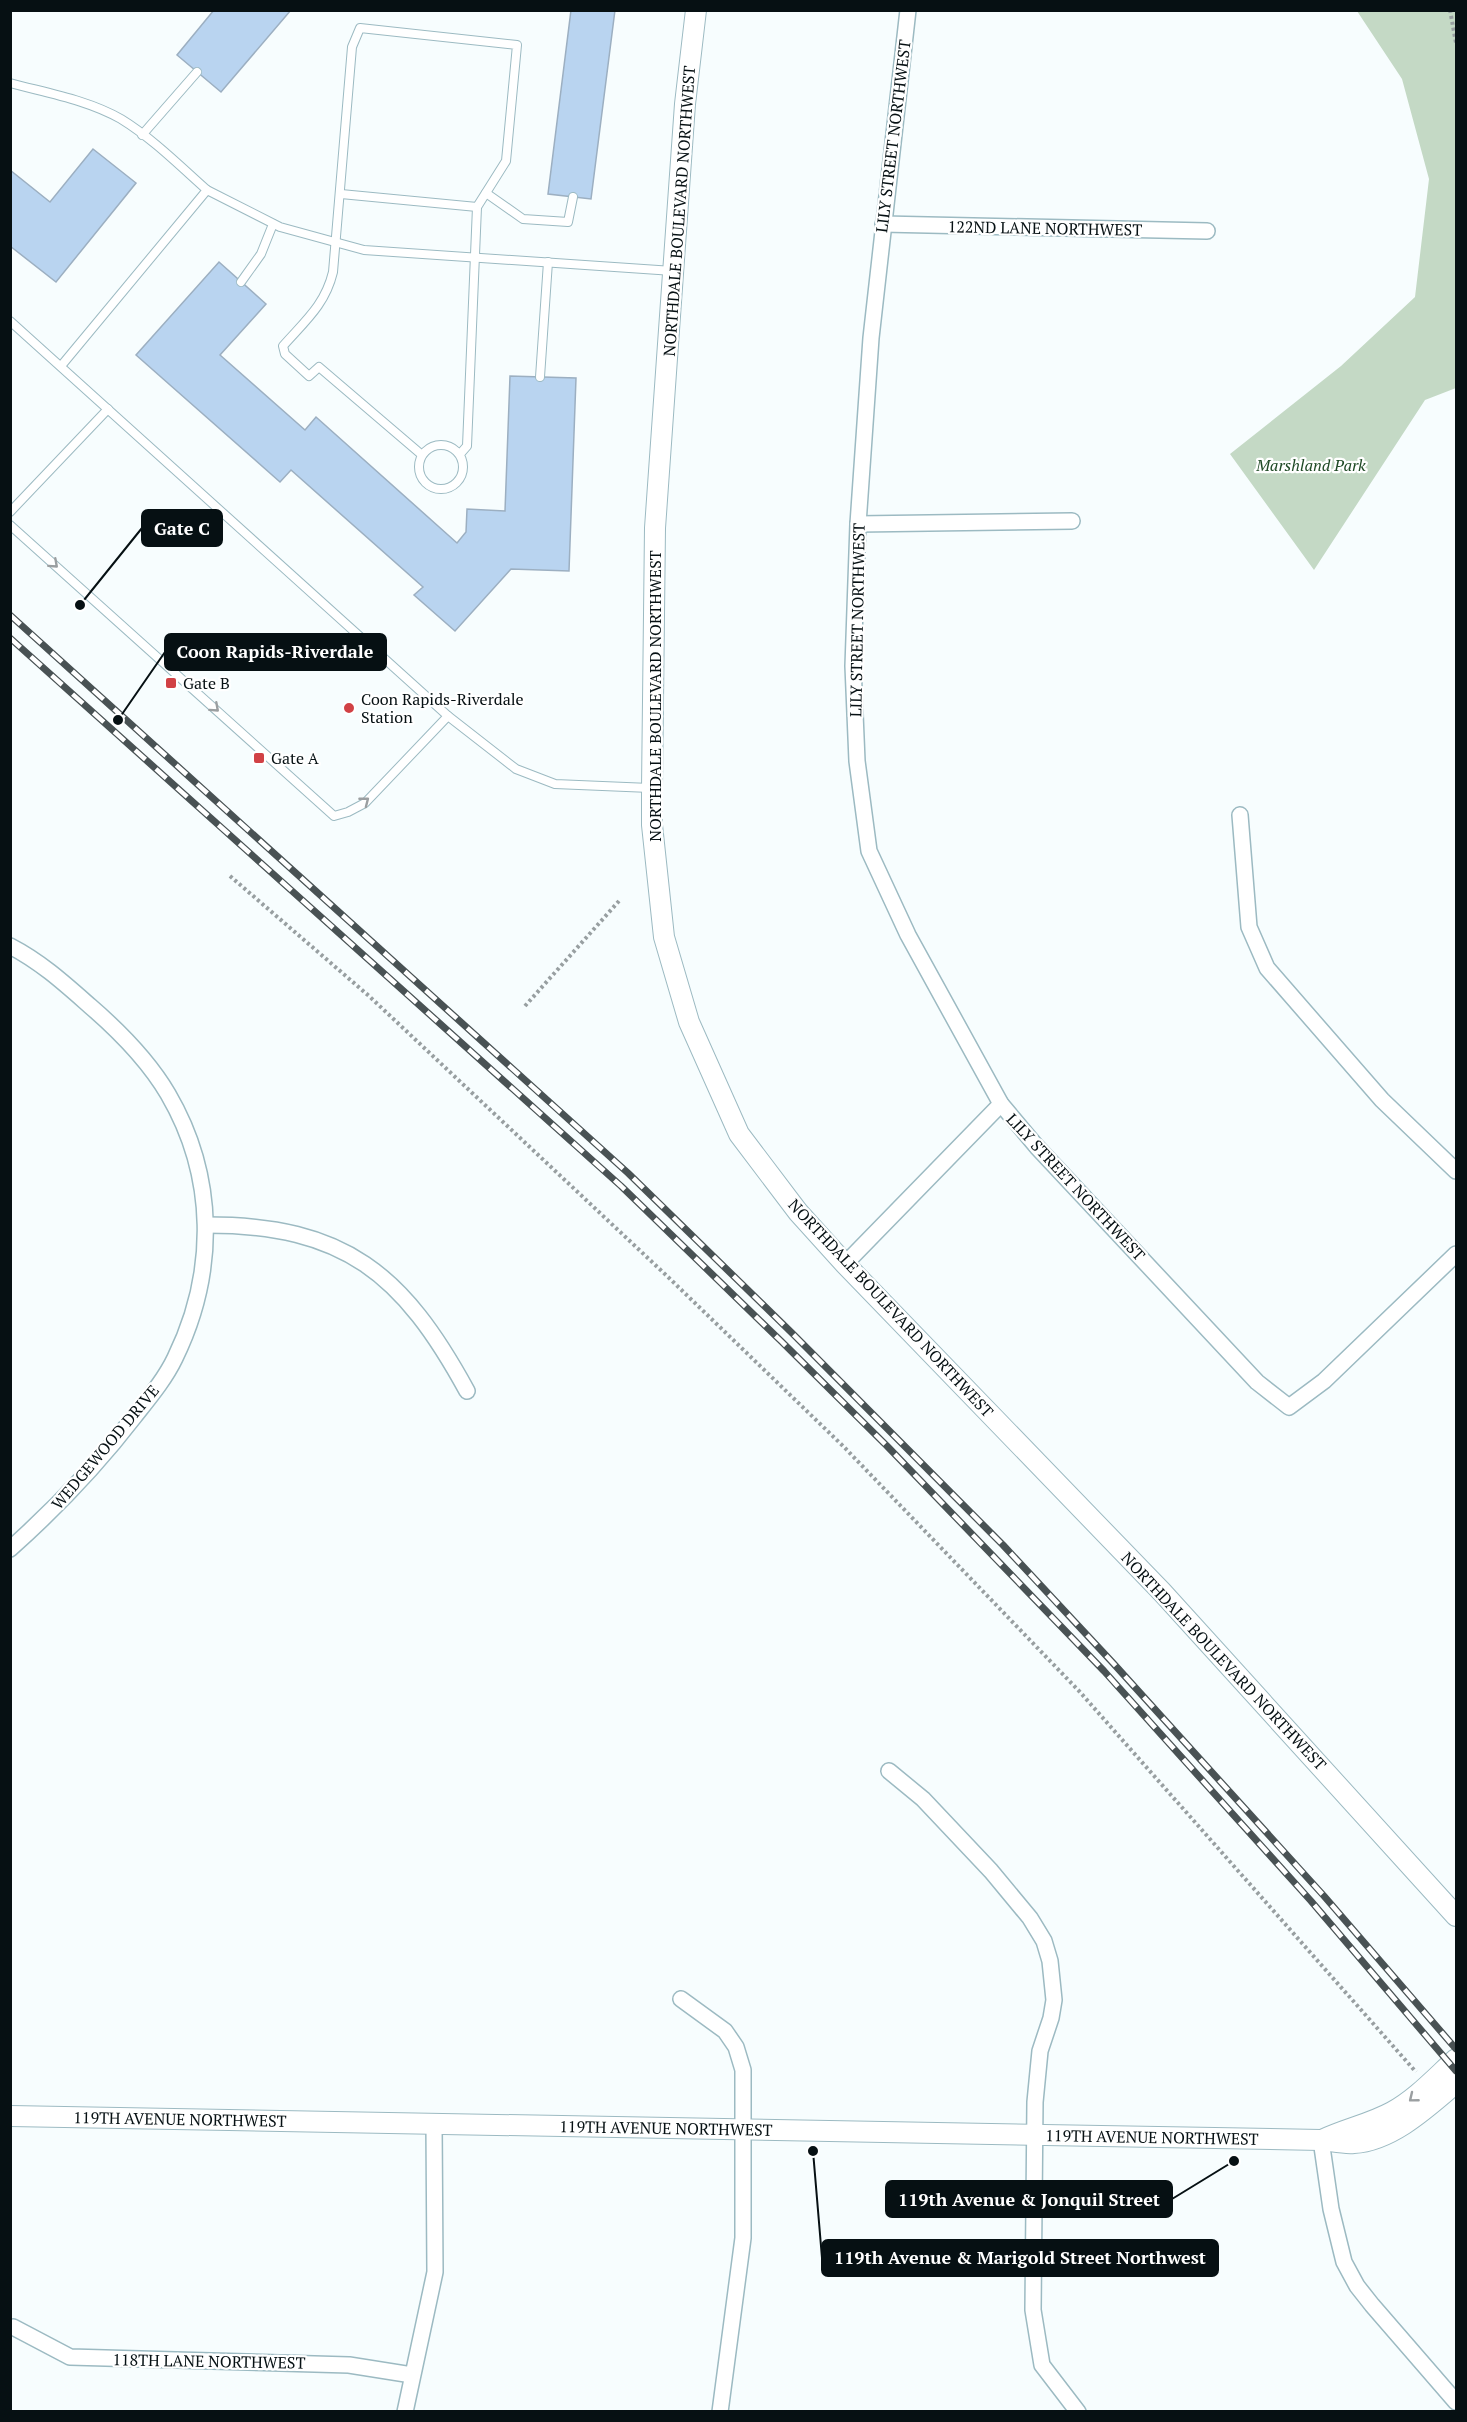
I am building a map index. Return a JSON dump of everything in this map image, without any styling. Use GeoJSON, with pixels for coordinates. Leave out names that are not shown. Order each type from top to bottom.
{"type":"FeatureCollection","features":[{"type":"Feature","properties":{"kind":"street","name":"NORTHDALE BOULEVARD NORTHWEST"},"geometry":{"type":"LineString","coordinates":[[696,10],[685,104],[656,528],[652,788],[652,825],[664,937],[689,1022],[739,1134],[798,1212],[845,1264],[1162,1592],[1456,1916]]}},
{"type":"Feature","properties":{"kind":"street","name":"LILY STREET NORTHWEST"},"geometry":{"type":"LineString","coordinates":[[908,10],[871,338],[858,524],[853,666],[857,762],[869,851],[908,934],[1001,1104],[1053,1164],[1257,1382],[1288,1407],[1324,1382],[1456,1254]]}},
{"type":"Feature","properties":{"kind":"street","name":"122ND LANE NORTHWEST"},"geometry":{"type":"LineString","coordinates":[[883,224],[1207,231]]}},
{"type":"Feature","properties":{"kind":"street"},"geometry":{"type":"LineString","coordinates":[[858,524],[1072,521]]}},
{"type":"Feature","properties":{"kind":"street"},"geometry":{"type":"LineString","coordinates":[[1240,815],[1250,927],[1267,968],[1316,1027],[1382,1100],[1456,1171]]}},
{"type":"Feature","properties":{"kind":"street","name":"WEDGEWOOD DRIVE"},"geometry":{"type":"LineString","coordinates":[[10,946],[49,970],[107,1021],[146,1062],[167,1092],[182,1121],[196,1161],[205,1198],[207,1224],[205,1259],[198,1295],[188,1330],[174,1360],[156,1388],[86,1476],[51,1513],[10,1549]]}},
{"type":"Feature","properties":{"kind":"street"},"geometry":{"type":"LineString","coordinates":[[845,1264],[1001,1104]]}},
{"type":"Feature","properties":{"kind":"street"},"geometry":{"type":"LineString","coordinates":[[207,1224],[270,1228],[298,1233],[332,1246],[363,1262],[411,1304],[445,1351],[467,1391]]}},
{"type":"Feature","properties":{"kind":"street"},"geometry":{"type":"LineString","coordinates":[[889,1770],[923,1799],[991,1871],[1030,1918],[1044,1941],[1050,1960],[1054,2000],[1038,2065],[1034,2134],[1033,2310],[1042,2365],[1078,2412]]}},
{"type":"Feature","properties":{"kind":"street"},"geometry":{"type":"LineString","coordinates":[[681,1999],[725,2031],[736,2047],[743,2070],[743,2238],[720,2412]]}},
{"type":"Feature","properties":{"kind":"street","name":"119TH AVENUE NORTHWEST"},"geometry":{"type":"LineString","coordinates":[[1321,2140],[1349,2127],[1390,2113],[1404,2105],[1456,2059]]}},
{"type":"Feature","properties":{"kind":"street","name":"119TH AVENUE NORTHWEST"},"geometry":{"type":"LineString","coordinates":[[10,2116],[1034,2134],[1321,2140],[1354,2144],[1395,2129],[1426,2109],[1456,2083]]}},
{"type":"Feature","properties":{"kind":"street"},"geometry":{"type":"LineString","coordinates":[[405,2412],[435,2272],[434,2124]]}},
{"type":"Feature","properties":{"kind":"street"},"geometry":{"type":"LineString","coordinates":[[1321,2140],[1331,2209],[1344,2262],[1357,2286],[1372,2305],[1456,2402]]}},
{"type":"Feature","properties":{"kind":"street","name":"118TH LANE NORTHWEST"},"geometry":{"type":"LineString","coordinates":[[13,2326],[70,2357],[349,2365],[412,2375]]}},
{"type":"Feature","properties":{"kind":"lane"},"geometry":{"type":"LineString","coordinates":[[422,454],[319,367],[309,376],[285,354],[284,345],[323,301],[328,291],[337,242],[352,47],[360,28],[517,45],[506,161],[477,207],[467,446],[460,454]]}},
{"type":"Feature","properties":{"kind":"lane"},"geometry":{"type":"LineString","coordinates":[[142,135],[196,72]]}},
{"type":"Feature","properties":{"kind":"lane"},"geometry":{"type":"LineString","coordinates":[[10,83],[86,105],[120,119],[207,190],[273,224],[364,250],[673,271]]}},
{"type":"Feature","properties":{"kind":"lane"},"geometry":{"type":"LineString","coordinates":[[61,366],[207,190]]}},
{"type":"Feature","properties":{"kind":"lane"},"geometry":{"type":"LineString","coordinates":[[486,193],[523,219],[568,222],[573,197]]}},
{"type":"Feature","properties":{"kind":"lane"},"geometry":{"type":"LineString","coordinates":[[341,194],[477,207]]}},
{"type":"Feature","properties":{"kind":"lane"},"geometry":{"type":"LineString","coordinates":[[241,282],[261,254],[273,224]]}},
{"type":"Feature","properties":{"kind":"lane"},"geometry":{"type":"LineString","coordinates":[[540,377],[548,262]]}},
{"type":"Feature","properties":{"kind":"lane"},"geometry":{"type":"LineString","coordinates":[[10,321],[448,716],[516,769],[555,784],[652,788]]}},
{"type":"Feature","properties":{"kind":"lane"},"geometry":{"type":"LineString","coordinates":[[10,512],[108,409]]}},
{"type":"Feature","properties":{"kind":"lane"},"geometry":{"type":"LineString","coordinates":[[441,444],[460,454],[464,468],[458,482],[452,487],[437,489],[424,482],[420,476],[418,469],[422,454],[433,446],[441,444]]}},
{"type":"Feature","properties":{"kind":"lane"},"geometry":{"type":"LineString","coordinates":[[10,525],[334,816],[365,803],[448,716]]}},
{"type":"Feature","properties":{"kind":"path"},"geometry":{"type":"LineString","coordinates":[[1450,10],[1456,43]]}},
{"type":"Feature","properties":{"kind":"path"},"geometry":{"type":"LineString","coordinates":[[230,876],[394,1020],[667,1276],[844,1447],[1079,1691],[1428,2085]]}},
{"type":"Feature","properties":{"kind":"path"},"geometry":{"type":"LineString","coordinates":[[525,1006],[619,901]]}},
{"type":"Feature","properties":{"kind":"green space","name":"Marshland Park"},"geometry":{"type":"Polygon","coordinates":[[[1357,11],[1456,11],[1456,388],[1425,400],[1314,570],[1230,454],[1341,366],[1415,297],[1429,179],[1402,79],[1357,11]]]}},
{"type":"Feature","properties":{"kind":"building"},"geometry":{"type":"Polygon","coordinates":[[[214,10],[291,10],[221,92],[177,55],[214,10]]]}},
{"type":"Feature","properties":{"kind":"building"},"geometry":{"type":"Polygon","coordinates":[[[571,10],[615,10],[591,199],[548,194],[571,10]]]}},
{"type":"Feature","properties":{"kind":"building"},"geometry":{"type":"Polygon","coordinates":[[[93,149],[136,183],[56,282],[10,246],[10,170],[50,202],[93,149]]]}},
{"type":"Feature","properties":{"kind":"building"},"geometry":{"type":"Polygon","coordinates":[[[219,262],[266,304],[220,355],[305,430],[316,417],[457,543],[466,532],[467,509],[505,511],[510,376],[576,378],[569,571],[511,569],[455,631],[414,595],[423,587],[291,470],[280,482],[136,355],[219,262]]]}},
{"type":"Feature","properties":{"kind":"railway"},"geometry":{"type":"LineString","coordinates":[[10,615],[628,1173],[792,1333],[1003,1545],[1113,1663],[1324,1896],[1456,2049]]}},
{"type":"Feature","properties":{"kind":"railway"},"geometry":{"type":"LineString","coordinates":[[10,638],[621,1186],[887,1446],[1104,1671],[1311,1901],[1456,2071]]}},
{"type":"Feature","properties":{"kind":"place","name":"Gate C"},"geometry":{"type":"Point","coordinates":[80,605]}},
{"type":"Feature","properties":{"kind":"place","name":"Gate B"},"geometry":{"type":"Point","coordinates":[171,683]}},
{"type":"Feature","properties":{"kind":"place","name":"Coon Rapids-Riverdale Station"},"geometry":{"type":"Point","coordinates":[349,708]}},
{"type":"Feature","properties":{"kind":"place","name":"Coon Rapids-Riverdale"},"geometry":{"type":"Point","coordinates":[118,720]}},
{"type":"Feature","properties":{"kind":"place","name":"Gate A"},"geometry":{"type":"Point","coordinates":[259,758]}},
{"type":"Feature","properties":{"kind":"place","name":"119th Avenue & Marigold Street Northwest"},"geometry":{"type":"Point","coordinates":[813,2151]}},
{"type":"Feature","properties":{"kind":"place","name":"119th Avenue & Jonquil Street"},"geometry":{"type":"Point","coordinates":[1234,2161]}}]}
